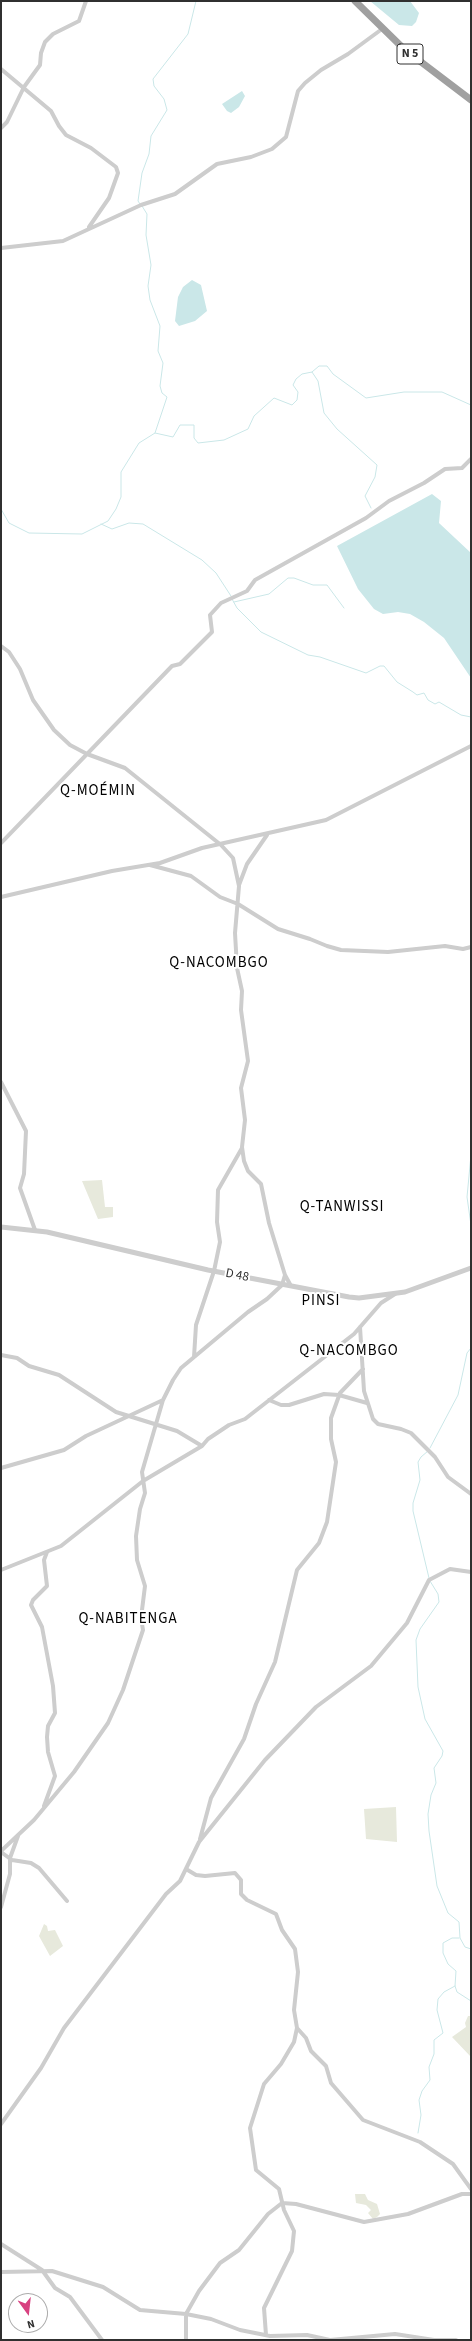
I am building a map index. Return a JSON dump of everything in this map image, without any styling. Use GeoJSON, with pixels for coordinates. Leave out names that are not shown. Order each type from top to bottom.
{"type":"FeatureCollection","features":[{"type":"Feature","properties":{"kind":"highway","name":"N 5"},"geometry":{"type":"LineString","coordinates":[[355,1],[382,29],[431,72],[470,98]]}},
{"type":"Feature","properties":{"kind":"street"},"geometry":{"type":"LineString","coordinates":[[1,128],[7,122],[24,87],[40,65],[41,53],[48,38],[79,21],[86,1]]}},
{"type":"Feature","properties":{"kind":"street"},"geometry":{"type":"LineString","coordinates":[[1,248],[62,241],[141,205],[175,194],[217,164],[252,156],[272,149],[286,137],[298,91],[305,83],[321,70],[348,54],[382,29]]}},
{"type":"Feature","properties":{"kind":"street"},"geometry":{"type":"LineString","coordinates":[[1,69],[51,111],[58,126],[66,135],[92,148],[116,167],[118,173],[109,198],[89,228]]}},
{"type":"Feature","properties":{"kind":"street"},"geometry":{"type":"LineString","coordinates":[[1,842],[172,666],[180,664],[212,632],[210,615],[221,603],[247,591],[255,580],[366,518],[389,500],[424,484],[445,469],[462,468],[471,459]]}},
{"type":"Feature","properties":{"kind":"street"},"geometry":{"type":"LineString","coordinates":[[1,646],[9,652],[20,669],[33,700],[54,730],[70,745],[87,754],[125,768],[221,845],[233,858],[239,886],[235,933],[237,968],[242,990],[241,1010],[248,1061],[241,1088],[245,1120],[242,1147],[244,1161],[248,1171],[261,1184],[269,1223],[285,1275],[291,1286]]}},
{"type":"Feature","properties":{"kind":"street"},"geometry":{"type":"LineString","coordinates":[[1,897],[54,883],[160,863],[202,848],[267,835],[326,820],[471,746]]}},
{"type":"Feature","properties":{"kind":"street"},"geometry":{"type":"LineString","coordinates":[[239,886],[247,864],[267,835]]}},
{"type":"Feature","properties":{"kind":"street"},"geometry":{"type":"LineString","coordinates":[[148,865],[190,876],[220,897],[238,904],[278,929],[341,950],[388,952],[445,946],[463,949],[471,947]]}},
{"type":"Feature","properties":{"kind":"street"},"geometry":{"type":"LineString","coordinates":[[1,1082],[26,1131],[24,1174],[20,1188],[35,1230]]}},
{"type":"Feature","properties":{"kind":"street"},"geometry":{"type":"LineString","coordinates":[[194,1358],[196,1325],[214,1271],[220,1242],[217,1222],[218,1190],[242,1147]]}},
{"type":"Feature","properties":{"kind":"street","name":"D 48"},"geometry":{"type":"LineString","coordinates":[[1,1226],[35,1230],[214,1271],[349,1297],[396,1293],[414,1289],[471,1268]]}},
{"type":"Feature","properties":{"kind":"street"},"geometry":{"type":"LineString","coordinates":[[66,1901],[39,1868],[31,1863],[10,1858],[1,1852],[43,1810],[74,1772],[108,1723],[123,1690],[143,1630],[141,1618],[145,1586],[137,1560],[136,1536],[140,1509],[145,1494],[142,1472],[158,1423],[163,1400],[178,1372],[282,1285],[285,1275]]}},
{"type":"Feature","properties":{"kind":"street"},"geometry":{"type":"LineString","coordinates":[[1,1570],[61,1546],[143,1481],[202,1446],[208,1439],[229,1425],[245,1419],[323,1359],[360,1326],[381,1303],[396,1293]]}},
{"type":"Feature","properties":{"kind":"street"},"geometry":{"type":"LineString","coordinates":[[360,1326],[363,1369],[369,1413],[378,1424],[401,1429],[410,1433],[435,1457],[448,1477],[471,1494]]}},
{"type":"Feature","properties":{"kind":"street"},"geometry":{"type":"LineString","coordinates":[[1,1355],[17,1358],[29,1366],[59,1375],[116,1412],[158,1423],[178,1431],[202,1446]]}},
{"type":"Feature","properties":{"kind":"street"},"geometry":{"type":"LineString","coordinates":[[1,2124],[41,2068],[64,2028],[166,1894],[180,1881],[199,1842],[211,1798],[244,1739],[256,1704],[275,1662],[297,1570],[319,1543],[327,1522],[336,1462],[332,1439],[331,1418],[339,1395],[363,1369]]}},
{"type":"Feature","properties":{"kind":"street"},"geometry":{"type":"LineString","coordinates":[[269,1400],[281,1405],[289,1405],[324,1394],[339,1395],[367,1404]]}},
{"type":"Feature","properties":{"kind":"street"},"geometry":{"type":"LineString","coordinates":[[1,1468],[59,1452],[128,1416],[163,1400]]}},
{"type":"Feature","properties":{"kind":"street"},"geometry":{"type":"LineString","coordinates":[[43,1810],[55,1776],[48,1752],[47,1737],[48,1726],[55,1713],[54,1686],[42,1627],[31,1605],[33,1600],[47,1586],[44,1565],[47,1552]]}},
{"type":"Feature","properties":{"kind":"street"},"geometry":{"type":"LineString","coordinates":[[199,1842],[265,1760],[316,1707],[371,1666],[408,1623],[430,1580],[450,1569],[471,1572]]}},
{"type":"Feature","properties":{"kind":"street"},"geometry":{"type":"LineString","coordinates":[[1,1907],[10,1874],[10,1858],[18,1836]]}},
{"type":"Feature","properties":{"kind":"street"},"geometry":{"type":"LineString","coordinates":[[186,1869],[196,1875],[205,1876],[235,1873],[241,1880],[241,1894],[247,1900],[276,1914],[282,1930],[295,1949],[298,1972],[294,2010],[297,2028],[294,2042],[281,2064],[264,2084],[250,2128],[256,2170],[279,2189],[284,2210],[292,2225],[294,2241],[292,2251],[264,2308],[266,2335]]}},
{"type":"Feature","properties":{"kind":"street"},"geometry":{"type":"LineString","coordinates":[[297,2028],[306,2038],[311,2051],[326,2066],[331,2083],[363,2120],[420,2142],[453,2164],[471,2189]]}},
{"type":"Feature","properties":{"kind":"street"},"geometry":{"type":"LineString","coordinates":[[186,2340],[186,2314],[199,2291],[220,2263],[239,2250],[268,2214],[283,2203],[296,2204],[364,2222],[408,2214],[462,2194],[471,2194]]}},
{"type":"Feature","properties":{"kind":"street"},"geometry":{"type":"LineString","coordinates":[[1,2244],[42,2270],[103,2287],[140,2310],[186,2314],[211,2319],[240,2330],[266,2335],[307,2335],[330,2340],[395,2334],[434,2340],[456,2340]]}},
{"type":"Feature","properties":{"kind":"street"},"geometry":{"type":"LineString","coordinates":[[1,2272],[42,2270]]}},
{"type":"Feature","properties":{"kind":"street"},"geometry":{"type":"LineString","coordinates":[[42,2270],[56,2288],[70,2297],[102,2340]]}},
{"type":"Feature","properties":{"kind":"shaded area"},"geometry":{"type":"Polygon","coordinates":[[[102,1180],[105,1207],[113,1207],[113,1217],[98,1219],[82,1181],[102,1180]]]}},
{"type":"Feature","properties":{"kind":"shaded area"},"geometry":{"type":"Polygon","coordinates":[[[396,1807],[397,1842],[366,1839],[364,1809],[396,1807]]]}},
{"type":"Feature","properties":{"kind":"shaded area"},"geometry":{"type":"Polygon","coordinates":[[[44,1924],[47,1926],[48,1931],[55,1930],[63,1946],[50,1956],[39,1936],[44,1924]]]}},
{"type":"Feature","properties":{"kind":"shaded area"},"geometry":{"type":"Polygon","coordinates":[[[468,2016],[471,2016],[471,2057],[452,2037],[466,2027],[465,2023],[468,2016]]]}},
{"type":"Feature","properties":{"kind":"shaded area"},"geometry":{"type":"Polygon","coordinates":[[[355,2194],[365,2194],[368,2200],[377,2204],[380,2214],[373,2219],[368,2213],[371,2210],[366,2205],[356,2203],[355,2194]]]}},
{"type":"Feature","properties":{"kind":"water"},"geometry":{"type":"Polygon","coordinates":[[[370,1],[410,1],[419,13],[416,22],[412,26],[399,25],[370,1]]]}},
{"type":"Feature","properties":{"kind":"water"},"geometry":{"type":"Polygon","coordinates":[[[242,91],[245,96],[239,107],[231,113],[227,111],[222,104],[242,91]]]}},
{"type":"Feature","properties":{"kind":"water"},"geometry":{"type":"Polygon","coordinates":[[[192,280],[201,285],[207,311],[195,321],[179,326],[175,321],[178,297],[183,287],[192,280]]]}},
{"type":"Feature","properties":{"kind":"water"},"geometry":{"type":"Polygon","coordinates":[[[432,494],[441,501],[439,523],[471,553],[471,678],[444,638],[424,622],[410,614],[398,612],[383,614],[374,609],[358,589],[337,546],[432,494]]]}},
{"type":"Feature","properties":{"kind":"waterway"},"geometry":{"type":"LineString","coordinates":[[140,204],[138,201],[142,173],[149,154],[151,136],[167,110],[164,99],[154,86],[153,79],[188,34],[196,1]]}},
{"type":"Feature","properties":{"kind":"waterway"},"geometry":{"type":"LineString","coordinates":[[142,206],[147,214],[146,235],[151,265],[148,286],[150,300],[160,326],[158,351],[163,363],[160,386],[162,393],[167,397],[155,433]]}},
{"type":"Feature","properties":{"kind":"waterway"},"geometry":{"type":"LineString","coordinates":[[312,372],[319,366],[327,366],[333,374],[366,398],[404,392],[442,392],[471,405]]}},
{"type":"Feature","properties":{"kind":"waterway"},"geometry":{"type":"LineString","coordinates":[[1,509],[9,523],[29,533],[82,534],[108,521],[116,509],[121,497],[121,472],[139,443],[155,433],[173,437],[180,425],[194,425],[194,438],[198,443],[224,440],[248,429],[254,416],[274,398],[292,405],[297,400],[298,392],[293,385],[296,379],[302,374],[312,372],[318,381],[324,413],[337,429],[377,465],[375,477],[365,496],[371,508]]}},
{"type":"Feature","properties":{"kind":"waterway"},"geometry":{"type":"LineString","coordinates":[[101,524],[112,529],[129,523],[143,524],[202,560],[216,573],[231,596]]}},
{"type":"Feature","properties":{"kind":"waterway"},"geometry":{"type":"LineString","coordinates":[[234,602],[269,594],[288,578],[294,578],[313,585],[327,585],[344,608]]}},
{"type":"Feature","properties":{"kind":"waterway"},"geometry":{"type":"LineString","coordinates":[[232,599],[237,608],[261,632],[308,655],[320,657],[366,673],[380,666],[384,666],[397,682],[417,695],[424,693],[428,700],[435,704],[439,702],[461,715],[471,717]]}},
{"type":"Feature","properties":{"kind":"waterway"},"geometry":{"type":"LineString","coordinates":[[471,1155],[467,1197],[471,1225]]}},
{"type":"Feature","properties":{"kind":"waterway"},"geometry":{"type":"LineString","coordinates":[[430,1448],[458,1395],[467,1353],[471,1348]]}},
{"type":"Feature","properties":{"kind":"waterway"},"geometry":{"type":"LineString","coordinates":[[428,1451],[418,1462],[420,1480],[413,1503],[413,1511],[429,1578]]}},
{"type":"Feature","properties":{"kind":"waterway"},"geometry":{"type":"LineString","coordinates":[[430,1581],[438,1594],[439,1602],[420,1629],[416,1640],[418,1687],[425,1719],[443,1751],[442,1756],[434,1768],[436,1783],[431,1795],[428,1814],[429,1831],[437,1886],[448,1913],[459,1922],[460,1938],[465,1947],[471,1949]]}},
{"type":"Feature","properties":{"kind":"waterway"},"geometry":{"type":"LineString","coordinates":[[459,1938],[452,1938],[443,1943],[443,1953],[448,1964],[456,1971],[455,1986],[457,1992],[471,2001]]}},
{"type":"Feature","properties":{"kind":"waterway"},"geometry":{"type":"LineString","coordinates":[[418,2133],[421,2115],[419,2100],[422,2091],[430,2080],[429,2067],[434,2054],[434,2040],[443,2033],[437,2010],[438,1999],[444,1992],[455,1986]]}},
{"type":"Feature","properties":{"kind":"district","name":"Q-MOÉMIN"},"geometry":{"type":"Point","coordinates":[98,792]}},
{"type":"Feature","properties":{"kind":"district","name":"Q-NACOMBGO"},"geometry":{"type":"Point","coordinates":[219,964]}},
{"type":"Feature","properties":{"kind":"district","name":"Q-TANWISSI"},"geometry":{"type":"Point","coordinates":[342,1208]}},
{"type":"Feature","properties":{"kind":"district","name":"PINSI"},"geometry":{"type":"Point","coordinates":[321,1302]}},
{"type":"Feature","properties":{"kind":"district","name":"Q-NACOMBGO"},"geometry":{"type":"Point","coordinates":[349,1352]}},
{"type":"Feature","properties":{"kind":"district","name":"Q-NABITENGA"},"geometry":{"type":"Point","coordinates":[128,1620]}}]}
